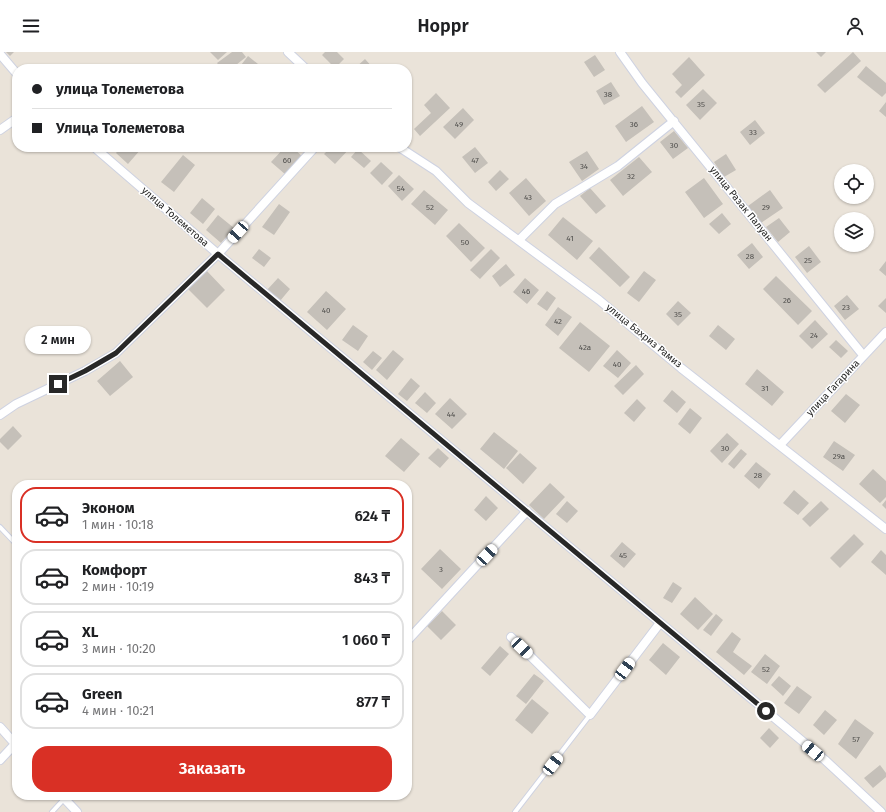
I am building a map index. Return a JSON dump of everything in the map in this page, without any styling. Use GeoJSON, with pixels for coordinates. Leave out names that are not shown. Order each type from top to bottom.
{"type":"FeatureCollection","features":[{"type":"Feature","properties":{"kind":"street"},"geometry":{"type":"LineString","coordinates":[[288,52],[301,64]]}},
{"type":"Feature","properties":{"kind":"street","name":"улица Разак Палуан"},"geometry":{"type":"LineString","coordinates":[[620,52],[642,83],[863,355]]}},
{"type":"Feature","properties":{"kind":"street"},"geometry":{"type":"LineString","coordinates":[[0,54],[12,68]]}},
{"type":"Feature","properties":{"kind":"street"},"geometry":{"type":"LineString","coordinates":[[519,240],[555,204],[618,166],[674,121]]}},
{"type":"Feature","properties":{"kind":"street"},"geometry":{"type":"LineString","coordinates":[[0,130],[12,122]]}},
{"type":"Feature","properties":{"kind":"street","name":"улица Толеметова"},"geometry":{"type":"LineString","coordinates":[[100,152],[218,254],[824,760],[881,812]]}},
{"type":"Feature","properties":{"kind":"street","name":"улица Толеметова"},"geometry":{"type":"LineString","coordinates":[[0,415],[16,404],[85,371],[116,353],[218,254],[310,152]]}},
{"type":"Feature","properties":{"kind":"street","name":"улица Бахриз Рамиз"},"geometry":{"type":"LineString","coordinates":[[407,152],[436,171],[468,203],[599,300],[681,368],[886,529]]}},
{"type":"Feature","properties":{"kind":"street","name":"улица Гагарина"},"geometry":{"type":"LineString","coordinates":[[780,445],[886,332]]}},
{"type":"Feature","properties":{"kind":"street"},"geometry":{"type":"LineString","coordinates":[[412,636],[527,511]]}},
{"type":"Feature","properties":{"kind":"street"},"geometry":{"type":"LineString","coordinates":[[511,637],[590,715],[660,623]]}},
{"type":"Feature","properties":{"kind":"street"},"geometry":{"type":"LineString","coordinates":[[0,727],[12,740]]}},
{"type":"Feature","properties":{"kind":"street"},"geometry":{"type":"LineString","coordinates":[[0,760],[12,749]]}},
{"type":"Feature","properties":{"kind":"street"},"geometry":{"type":"LineString","coordinates":[[66,800],[77,812]]}},
{"type":"Feature","properties":{"kind":"lane"},"geometry":{"type":"LineString","coordinates":[[0,527],[12,540]]}},
{"type":"Feature","properties":{"kind":"lane"},"geometry":{"type":"LineString","coordinates":[[515,812],[590,715]]}},
{"type":"Feature","properties":{"kind":"lane"},"geometry":{"type":"LineString","coordinates":[[52,812],[61,800]]}},
{"type":"Feature","properties":{"kind":"building"},"geometry":{"type":"Polygon","coordinates":[[[6,52],[14,52],[10,56],[6,52]]]}},
{"type":"Feature","properties":{"kind":"building"},"geometry":{"type":"Polygon","coordinates":[[[210,52],[227,52],[218,60],[210,52]]]}},
{"type":"Feature","properties":{"kind":"building"},"geometry":{"type":"Polygon","coordinates":[[[232,52],[242,52],[246,57],[237,64],[217,63],[232,52]]]}},
{"type":"Feature","properties":{"kind":"building"},"geometry":{"type":"Polygon","coordinates":[[[325,52],[337,52],[344,59],[339,64],[331,64],[322,55],[325,52]]]}},
{"type":"Feature","properties":{"kind":"building"},"geometry":{"type":"Polygon","coordinates":[[[816,52],[826,52],[821,57],[816,52]]]}},
{"type":"Feature","properties":{"kind":"building"},"geometry":{"type":"Polygon","coordinates":[[[853,52],[861,61],[825,93],[817,85],[853,52]]]}},
{"type":"Feature","properties":{"kind":"building"},"geometry":{"type":"Polygon","coordinates":[[[595,55],[605,70],[594,77],[584,62],[595,55]]]}},
{"type":"Feature","properties":{"kind":"building"},"geometry":{"type":"Polygon","coordinates":[[[248,56],[258,64],[242,64],[248,56]]]}},
{"type":"Feature","properties":{"kind":"building"},"geometry":{"type":"Polygon","coordinates":[[[689,57],[705,75],[681,98],[675,92],[682,85],[672,74],[689,57]]]}},
{"type":"Feature","properties":{"kind":"building"},"geometry":{"type":"Polygon","coordinates":[[[365,59],[370,64],[360,64],[365,59]]]}},
{"type":"Feature","properties":{"kind":"building"},"geometry":{"type":"Polygon","coordinates":[[[866,66],[886,83],[886,93],[882,97],[857,77],[866,66]]]}},
{"type":"Feature","properties":{"kind":"building"},"geometry":{"type":"Polygon","coordinates":[[[611,82],[620,96],[604,105],[596,91],[611,82]]]}},
{"type":"Feature","properties":{"kind":"building"},"geometry":{"type":"Polygon","coordinates":[[[703,89],[717,103],[700,120],[686,105],[703,89]]]}},
{"type":"Feature","properties":{"kind":"building"},"geometry":{"type":"Polygon","coordinates":[[[436,93],[450,108],[420,136],[414,129],[431,113],[424,105],[436,93]]]}},
{"type":"Feature","properties":{"kind":"building"},"geometry":{"type":"Polygon","coordinates":[[[886,102],[886,117],[879,111],[886,102]]]}},
{"type":"Feature","properties":{"kind":"building"},"geometry":{"type":"Polygon","coordinates":[[[642,106],[654,122],[626,142],[615,126],[642,106]]]}},
{"type":"Feature","properties":{"kind":"building"},"geometry":{"type":"Polygon","coordinates":[[[463,108],[474,120],[455,139],[443,127],[463,108]]]}},
{"type":"Feature","properties":{"kind":"building"},"geometry":{"type":"Polygon","coordinates":[[[755,120],[765,133],[750,145],[740,132],[755,120]]]}},
{"type":"Feature","properties":{"kind":"building"},"geometry":{"type":"Polygon","coordinates":[[[674,131],[688,148],[673,159],[660,142],[674,131]]]}},
{"type":"Feature","properties":{"kind":"building"},"geometry":{"type":"Polygon","coordinates":[[[475,147],[488,163],[475,173],[462,157],[475,147]]]}},
{"type":"Feature","properties":{"kind":"building"},"geometry":{"type":"Polygon","coordinates":[[[587,151],[599,169],[582,181],[569,162],[587,151]]]}},
{"type":"Feature","properties":{"kind":"building"},"geometry":{"type":"Polygon","coordinates":[[[117,152],[138,152],[128,164],[116,153],[117,152]]]}},
{"type":"Feature","properties":{"kind":"building"},"geometry":{"type":"Polygon","coordinates":[[[280,152],[298,152],[303,157],[286,175],[271,162],[280,152]]]}},
{"type":"Feature","properties":{"kind":"building"},"geometry":{"type":"Polygon","coordinates":[[[326,152],[346,152],[335,164],[324,154],[326,152]]]}},
{"type":"Feature","properties":{"kind":"building"},"geometry":{"type":"Polygon","coordinates":[[[355,152],[361,152],[371,161],[364,168],[351,157],[355,152]]]}},
{"type":"Feature","properties":{"kind":"building"},"geometry":{"type":"Polygon","coordinates":[[[726,154],[736,170],[724,177],[714,162],[726,154]]]}},
{"type":"Feature","properties":{"kind":"building"},"geometry":{"type":"Polygon","coordinates":[[[183,155],[195,165],[174,192],[161,182],[183,155]]]}},
{"type":"Feature","properties":{"kind":"building"},"geometry":{"type":"Polygon","coordinates":[[[639,157],[652,172],[623,196],[610,180],[639,157]]]}},
{"type":"Feature","properties":{"kind":"building"},"geometry":{"type":"Polygon","coordinates":[[[381,162],[393,173],[382,185],[370,173],[381,162]]]}},
{"type":"Feature","properties":{"kind":"building"},"geometry":{"type":"Polygon","coordinates":[[[500,170],[509,179],[496,191],[488,182],[500,170]]]}},
{"type":"Feature","properties":{"kind":"building"},"geometry":{"type":"Polygon","coordinates":[[[399,175],[414,189],[402,201],[388,186],[399,175]]]}},
{"type":"Feature","properties":{"kind":"building"},"geometry":{"type":"Polygon","coordinates":[[[526,178],[546,201],[529,216],[509,193],[526,178]]]}},
{"type":"Feature","properties":{"kind":"building"},"geometry":{"type":"Polygon","coordinates":[[[704,178],[723,204],[704,218],[685,192],[704,178]]]}},
{"type":"Feature","properties":{"kind":"building"},"geometry":{"type":"Polygon","coordinates":[[[590,188],[606,206],[596,214],[580,196],[590,188]]]}},
{"type":"Feature","properties":{"kind":"building"},"geometry":{"type":"Polygon","coordinates":[[[424,190],[448,210],[435,225],[411,204],[424,190]]]}},
{"type":"Feature","properties":{"kind":"building"},"geometry":{"type":"Polygon","coordinates":[[[770,190],[783,208],[761,223],[748,206],[770,190]]]}},
{"type":"Feature","properties":{"kind":"building"},"geometry":{"type":"Polygon","coordinates":[[[202,198],[215,209],[203,224],[190,213],[202,198]]]}},
{"type":"Feature","properties":{"kind":"building"},"geometry":{"type":"Polygon","coordinates":[[[279,204],[290,212],[274,235],[262,227],[279,204]]]}},
{"type":"Feature","properties":{"kind":"building"},"geometry":{"type":"Polygon","coordinates":[[[722,213],[731,224],[719,234],[709,224],[722,213]]]}},
{"type":"Feature","properties":{"kind":"building"},"geometry":{"type":"Polygon","coordinates":[[[218,215],[234,228],[221,243],[206,230],[218,215]]]}},
{"type":"Feature","properties":{"kind":"building"},"geometry":{"type":"Polygon","coordinates":[[[563,217],[593,241],[577,260],[548,235],[563,217]]]}},
{"type":"Feature","properties":{"kind":"building"},"geometry":{"type":"Polygon","coordinates":[[[779,218],[790,232],[778,242],[766,227],[779,218]]]}},
{"type":"Feature","properties":{"kind":"building"},"geometry":{"type":"Polygon","coordinates":[[[459,223],[485,248],[471,262],[446,236],[459,223]]]}},
{"type":"Feature","properties":{"kind":"building"},"geometry":{"type":"Polygon","coordinates":[[[752,243],[763,257],[749,269],[737,255],[752,243]]]}},
{"type":"Feature","properties":{"kind":"building"},"geometry":{"type":"Polygon","coordinates":[[[809,246],[821,262],[807,273],[795,257],[809,246]]]}},
{"type":"Feature","properties":{"kind":"building"},"geometry":{"type":"Polygon","coordinates":[[[599,247],[630,277],[620,287],[589,258],[599,247]]]}},
{"type":"Feature","properties":{"kind":"building"},"geometry":{"type":"Polygon","coordinates":[[[259,249],[271,258],[264,267],[252,258],[259,249]]]}},
{"type":"Feature","properties":{"kind":"building"},"geometry":{"type":"Polygon","coordinates":[[[491,249],[500,258],[480,279],[470,270],[491,249]]]}},
{"type":"Feature","properties":{"kind":"building"},"geometry":{"type":"Polygon","coordinates":[[[886,261],[886,276],[879,270],[886,261]]]}},
{"type":"Feature","properties":{"kind":"building"},"geometry":{"type":"Polygon","coordinates":[[[506,264],[515,275],[500,287],[492,276],[506,264]]]}},
{"type":"Feature","properties":{"kind":"building"},"geometry":{"type":"Polygon","coordinates":[[[206,270],[225,290],[207,308],[187,288],[206,270]]]}},
{"type":"Feature","properties":{"kind":"building"},"geometry":{"type":"Polygon","coordinates":[[[644,271],[656,280],[639,302],[627,293],[644,271]]]}},
{"type":"Feature","properties":{"kind":"building"},"geometry":{"type":"Polygon","coordinates":[[[776,276],[812,311],[798,325],[763,289],[776,276]]]}},
{"type":"Feature","properties":{"kind":"building"},"geometry":{"type":"Polygon","coordinates":[[[278,278],[290,289],[280,301],[267,290],[278,278]]]}},
{"type":"Feature","properties":{"kind":"building"},"geometry":{"type":"Polygon","coordinates":[[[525,278],[539,290],[527,304],[513,292],[525,278]]]}},
{"type":"Feature","properties":{"kind":"building"},"geometry":{"type":"Polygon","coordinates":[[[326,291],[346,309],[327,330],[307,312],[326,291]]]}},
{"type":"Feature","properties":{"kind":"building"},"geometry":{"type":"Polygon","coordinates":[[[547,291],[556,298],[547,311],[537,304],[547,291]]]}},
{"type":"Feature","properties":{"kind":"building"},"geometry":{"type":"Polygon","coordinates":[[[847,295],[859,309],[845,320],[834,306],[847,295]]]}},
{"type":"Feature","properties":{"kind":"building"},"geometry":{"type":"Polygon","coordinates":[[[886,298],[886,313],[878,306],[886,298]]]}},
{"type":"Feature","properties":{"kind":"building"},"geometry":{"type":"Polygon","coordinates":[[[678,301],[691,313],[678,326],[666,314],[678,301]]]}},
{"type":"Feature","properties":{"kind":"building"},"geometry":{"type":"Polygon","coordinates":[[[558,307],[572,317],[558,336],[545,325],[558,307]]]}},
{"type":"Feature","properties":{"kind":"building"},"geometry":{"type":"Polygon","coordinates":[[[815,320],[828,334],[812,349],[799,336],[815,320]]]}},
{"type":"Feature","properties":{"kind":"building"},"geometry":{"type":"Polygon","coordinates":[[[580,322],[610,346],[589,372],[559,348],[580,322]]]}},
{"type":"Feature","properties":{"kind":"building"},"geometry":{"type":"Polygon","coordinates":[[[353,325],[368,336],[358,351],[342,340],[353,325]]]}},
{"type":"Feature","properties":{"kind":"building"},"geometry":{"type":"Polygon","coordinates":[[[718,325],[735,339],[726,350],[709,336],[718,325]]]}},
{"type":"Feature","properties":{"kind":"building"},"geometry":{"type":"Polygon","coordinates":[[[836,340],[848,351],[841,358],[829,347],[836,340]]]}},
{"type":"Feature","properties":{"kind":"building"},"geometry":{"type":"Polygon","coordinates":[[[393,350],[404,359],[387,380],[376,370],[393,350]]]}},
{"type":"Feature","properties":{"kind":"building"},"geometry":{"type":"Polygon","coordinates":[[[617,350],[631,363],[618,378],[603,366],[617,350]]]}},
{"type":"Feature","properties":{"kind":"building"},"geometry":{"type":"Polygon","coordinates":[[[373,351],[382,358],[372,370],[363,362],[373,351]]]}},
{"type":"Feature","properties":{"kind":"building"},"geometry":{"type":"Polygon","coordinates":[[[120,361],[133,377],[110,396],[97,381],[120,361]]]}},
{"type":"Feature","properties":{"kind":"building"},"geometry":{"type":"Polygon","coordinates":[[[636,365],[644,374],[623,395],[614,386],[636,365]]]}},
{"type":"Feature","properties":{"kind":"building"},"geometry":{"type":"Polygon","coordinates":[[[757,369],[784,392],[772,406],[745,384],[757,369]]]}},
{"type":"Feature","properties":{"kind":"building"},"geometry":{"type":"Polygon","coordinates":[[[411,378],[420,386],[407,401],[398,394],[411,378]]]}},
{"type":"Feature","properties":{"kind":"building"},"geometry":{"type":"Polygon","coordinates":[[[672,390],[686,402],[677,413],[663,401],[672,390]]]}},
{"type":"Feature","properties":{"kind":"building"},"geometry":{"type":"Polygon","coordinates":[[[425,392],[436,403],[427,413],[415,403],[425,392]]]}},
{"type":"Feature","properties":{"kind":"building"},"geometry":{"type":"Polygon","coordinates":[[[846,394],[860,405],[845,423],[831,411],[846,394]]]}},
{"type":"Feature","properties":{"kind":"building"},"geometry":{"type":"Polygon","coordinates":[[[450,398],[467,414],[452,429],[435,414],[450,398]]]}},
{"type":"Feature","properties":{"kind":"building"},"geometry":{"type":"Polygon","coordinates":[[[637,399],[646,408],[634,422],[624,413],[637,399]]]}},
{"type":"Feature","properties":{"kind":"building"},"geometry":{"type":"Polygon","coordinates":[[[690,408],[702,418],[690,434],[678,424],[690,408]]]}},
{"type":"Feature","properties":{"kind":"building"},"geometry":{"type":"Polygon","coordinates":[[[13,426],[22,436],[8,450],[0,442],[0,439],[13,426]]]}},
{"type":"Feature","properties":{"kind":"building"},"geometry":{"type":"Polygon","coordinates":[[[494,432],[518,451],[504,469],[480,449],[494,432]]]}},
{"type":"Feature","properties":{"kind":"building"},"geometry":{"type":"Polygon","coordinates":[[[727,433],[739,444],[722,463],[710,451],[727,433]]]}},
{"type":"Feature","properties":{"kind":"building"},"geometry":{"type":"Polygon","coordinates":[[[401,438],[420,454],[404,472],[385,456],[401,438]]]}},
{"type":"Feature","properties":{"kind":"building"},"geometry":{"type":"Polygon","coordinates":[[[834,441],[855,455],[843,471],[823,457],[834,441]]]}},
{"type":"Feature","properties":{"kind":"building"},"geometry":{"type":"Polygon","coordinates":[[[438,448],[449,458],[440,468],[428,458],[438,448]]]}},
{"type":"Feature","properties":{"kind":"building"},"geometry":{"type":"Polygon","coordinates":[[[741,449],[747,454],[734,469],[728,464],[741,449]]]}},
{"type":"Feature","properties":{"kind":"building"},"geometry":{"type":"Polygon","coordinates":[[[520,453],[537,468],[523,484],[506,468],[520,453]]]}},
{"type":"Feature","properties":{"kind":"building"},"geometry":{"type":"Polygon","coordinates":[[[756,462],[771,474],[759,489],[744,476],[756,462]]]}},
{"type":"Feature","properties":{"kind":"building"},"geometry":{"type":"Polygon","coordinates":[[[873,469],[886,481],[886,497],[880,503],[859,484],[873,469]]]}},
{"type":"Feature","properties":{"kind":"building"},"geometry":{"type":"Polygon","coordinates":[[[550,483],[565,497],[544,519],[529,505],[550,483]]]}},
{"type":"Feature","properties":{"kind":"building"},"geometry":{"type":"Polygon","coordinates":[[[794,490],[809,503],[798,515],[783,503],[794,490]]]}},
{"type":"Feature","properties":{"kind":"building"},"geometry":{"type":"Polygon","coordinates":[[[486,496],[498,508],[486,521],[474,510],[486,496]]]}},
{"type":"Feature","properties":{"kind":"building"},"geometry":{"type":"Polygon","coordinates":[[[886,500],[886,509],[882,505],[886,500]]]}},
{"type":"Feature","properties":{"kind":"building"},"geometry":{"type":"Polygon","coordinates":[[[567,501],[578,511],[567,523],[556,514],[567,501]]]}},
{"type":"Feature","properties":{"kind":"building"},"geometry":{"type":"Polygon","coordinates":[[[821,501],[829,509],[810,527],[802,519],[821,501]]]}},
{"type":"Feature","properties":{"kind":"building"},"geometry":{"type":"Polygon","coordinates":[[[854,534],[864,544],[840,568],[830,558],[854,534]]]}},
{"type":"Feature","properties":{"kind":"building"},"geometry":{"type":"Polygon","coordinates":[[[622,542],[636,554],[624,568],[610,556],[622,542]]]}},
{"type":"Feature","properties":{"kind":"building"},"geometry":{"type":"Polygon","coordinates":[[[440,549],[461,569],[442,589],[421,569],[440,549]]]}},
{"type":"Feature","properties":{"kind":"building"},"geometry":{"type":"Polygon","coordinates":[[[881,550],[886,555],[886,575],[871,562],[881,550]]]}},
{"type":"Feature","properties":{"kind":"building"},"geometry":{"type":"Polygon","coordinates":[[[673,582],[682,588],[672,603],[663,598],[673,582]]]}},
{"type":"Feature","properties":{"kind":"building"},"geometry":{"type":"Polygon","coordinates":[[[695,597],[713,614],[698,630],[680,614],[695,597]]]}},
{"type":"Feature","properties":{"kind":"building"},"geometry":{"type":"Polygon","coordinates":[[[442,611],[456,625],[441,640],[427,626],[442,611]]]}},
{"type":"Feature","properties":{"kind":"building"},"geometry":{"type":"Polygon","coordinates":[[[716,614],[723,620],[711,636],[703,630],[716,614]]]}},
{"type":"Feature","properties":{"kind":"building"},"geometry":{"type":"Polygon","coordinates":[[[732,632],[741,639],[733,652],[752,666],[744,675],[716,652],[732,632]]]}},
{"type":"Feature","properties":{"kind":"building"},"geometry":{"type":"Polygon","coordinates":[[[663,643],[680,657],[666,675],[649,660],[663,643]]]}},
{"type":"Feature","properties":{"kind":"building"},"geometry":{"type":"Polygon","coordinates":[[[500,646],[509,654],[490,676],[481,668],[500,646]]]}},
{"type":"Feature","properties":{"kind":"building"},"geometry":{"type":"Polygon","coordinates":[[[765,654],[780,666],[767,684],[751,672],[765,654]]]}},
{"type":"Feature","properties":{"kind":"building"},"geometry":{"type":"Polygon","coordinates":[[[534,674],[544,681],[526,704],[516,696],[534,674]]]}},
{"type":"Feature","properties":{"kind":"building"},"geometry":{"type":"Polygon","coordinates":[[[779,676],[791,686],[783,696],[771,685],[779,676]]]}},
{"type":"Feature","properties":{"kind":"building"},"geometry":{"type":"Polygon","coordinates":[[[797,686],[812,697],[799,714],[784,703],[797,686]]]}},
{"type":"Feature","properties":{"kind":"building"},"geometry":{"type":"Polygon","coordinates":[[[532,699],[549,713],[532,734],[515,720],[532,699]]]}},
{"type":"Feature","properties":{"kind":"building"},"geometry":{"type":"Polygon","coordinates":[[[825,710],[837,720],[824,735],[813,725],[825,710]]]}},
{"type":"Feature","properties":{"kind":"building"},"geometry":{"type":"Polygon","coordinates":[[[855,719],[874,733],[856,759],[838,744],[855,719]]]}},
{"type":"Feature","properties":{"kind":"building"},"geometry":{"type":"Polygon","coordinates":[[[769,728],[779,738],[770,748],[760,738],[769,728]]]}},
{"type":"Feature","properties":{"kind":"building"},"geometry":{"type":"Polygon","coordinates":[[[880,765],[886,773],[886,777],[873,788],[864,778],[880,765]]]}},
{"type":"Feature","properties":{"kind":"route"},"geometry":{"type":"LineString","coordinates":[[58,384],[85,371],[116,353],[218,254],[766,711]]}}]}
